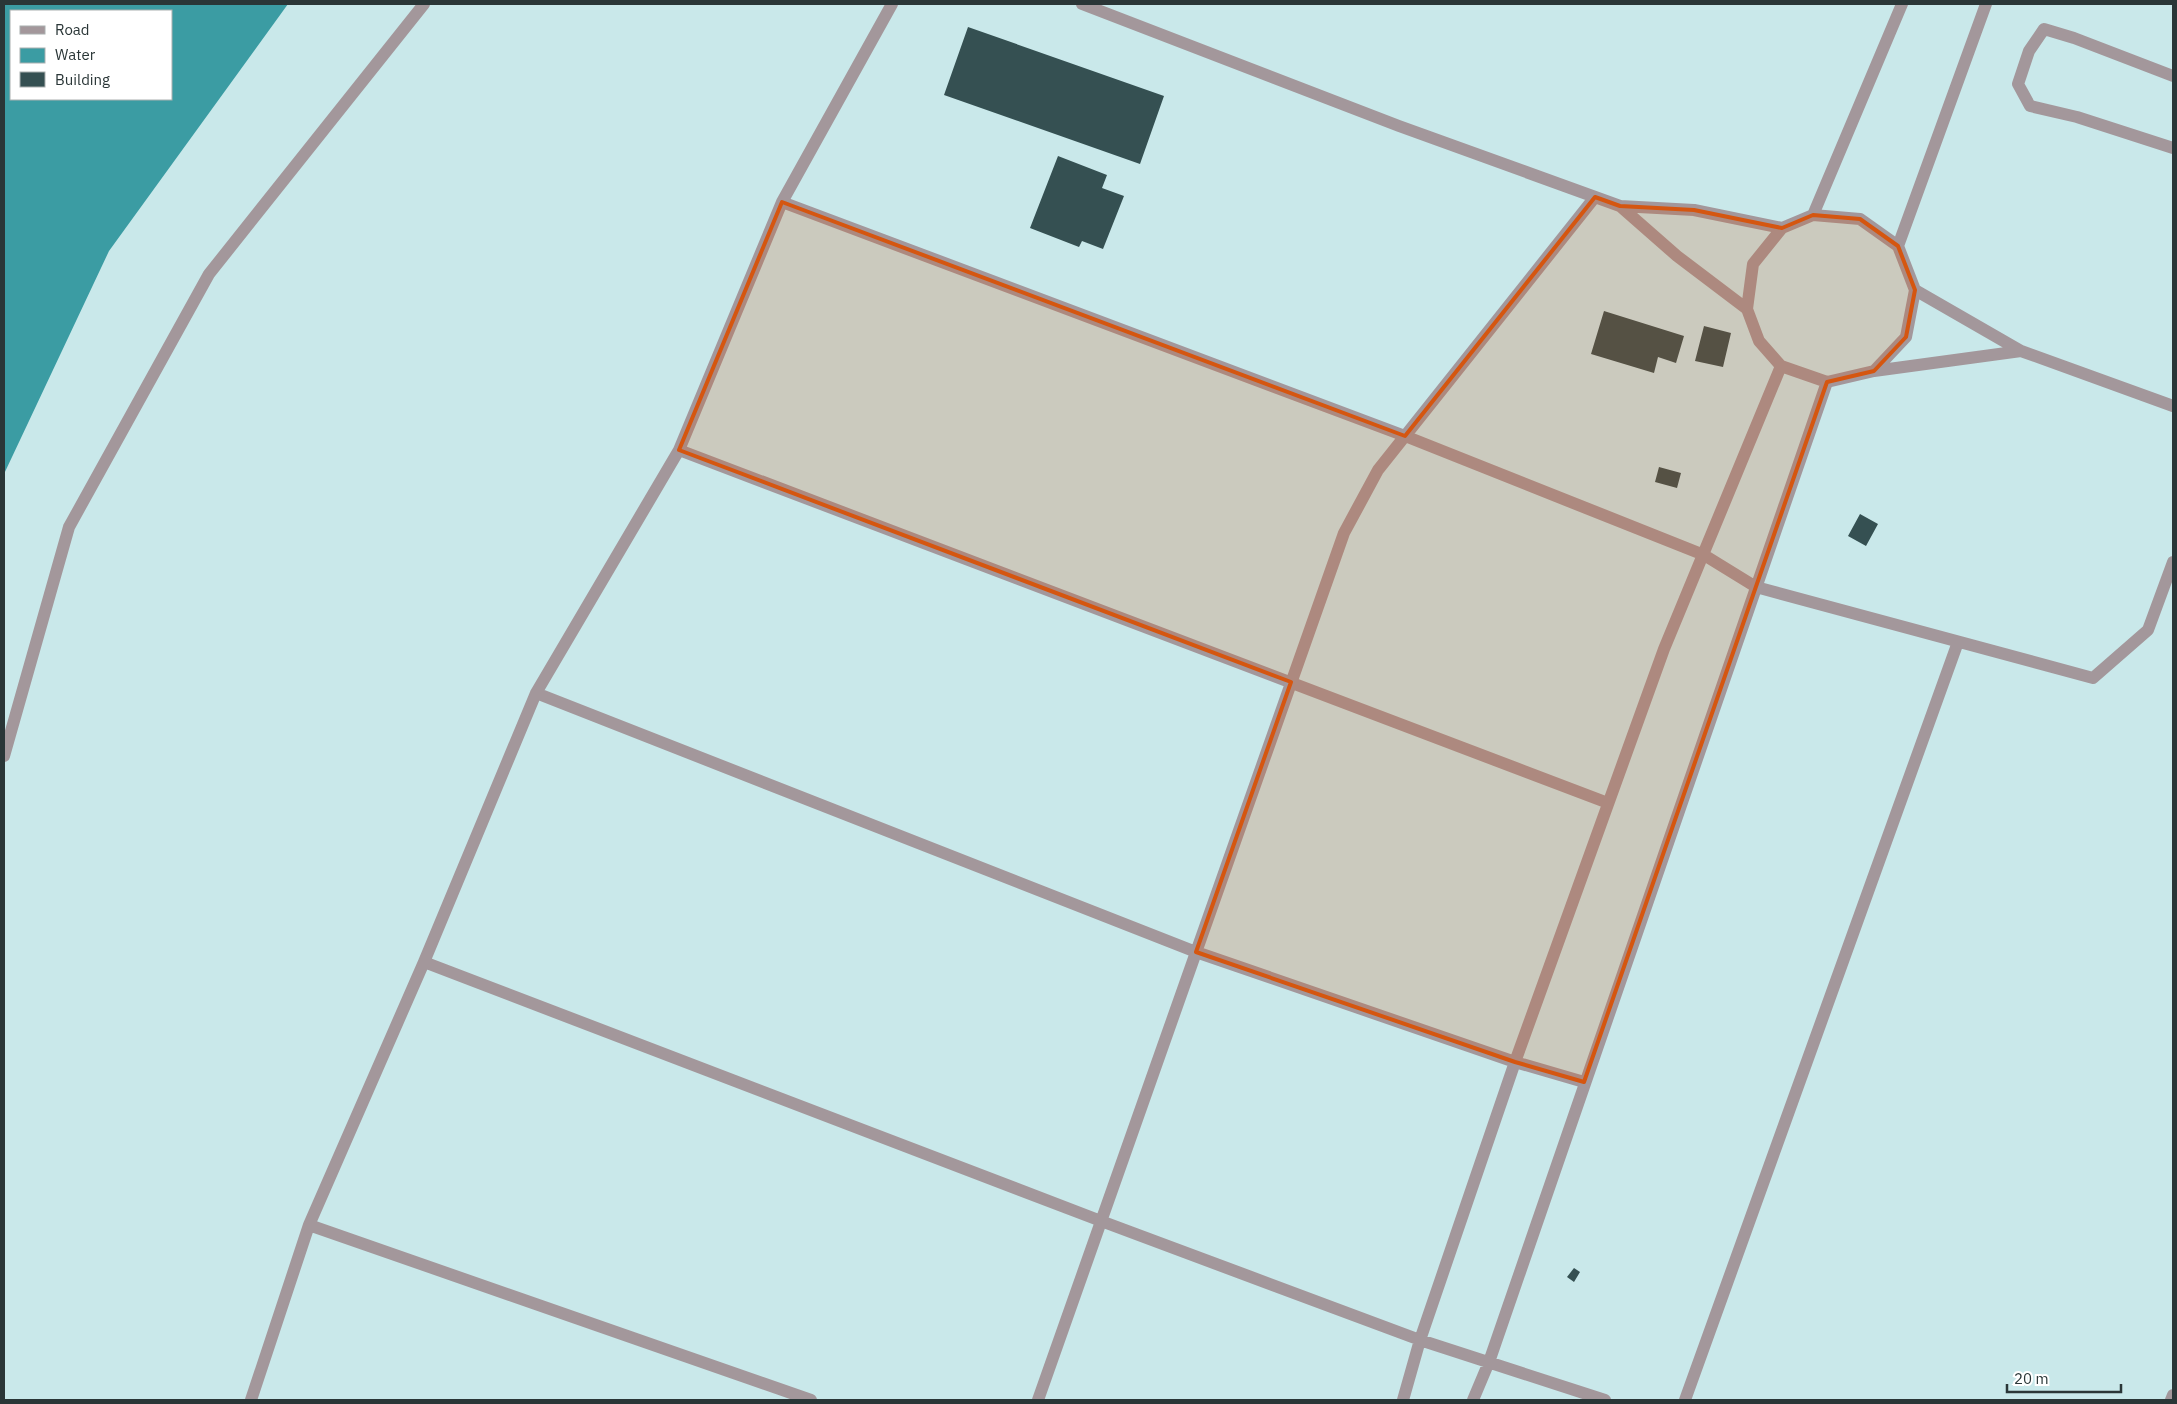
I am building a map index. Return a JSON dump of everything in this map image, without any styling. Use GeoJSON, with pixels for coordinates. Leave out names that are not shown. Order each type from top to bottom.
{"type":"FeatureCollection","features":[{"type":"Feature","properties":{"kind":"street"},"geometry":{"type":"LineString","coordinates":[[4,756],[68,527],[209,274],[424,4]]}},
{"type":"Feature","properties":{"kind":"street"},"geometry":{"type":"LineString","coordinates":[[251,1400],[309,1225],[424,962],[536,694],[680,450],[782,202],[892,4]]}},
{"type":"Feature","properties":{"kind":"street"},"geometry":{"type":"LineString","coordinates":[[1082,4],[1399,126],[1620,206],[1694,210],[1782,228]]}},
{"type":"Feature","properties":{"kind":"street"},"geometry":{"type":"LineString","coordinates":[[1813,215],[1902,4]]}},
{"type":"Feature","properties":{"kind":"street"},"geometry":{"type":"LineString","coordinates":[[1898,246],[1986,4]]}},
{"type":"Feature","properties":{"kind":"street"},"geometry":{"type":"LineString","coordinates":[[2173,76],[2074,38],[2044,29],[2029,51],[2018,84],[2030,106],[2077,117],[2173,148]]}},
{"type":"Feature","properties":{"kind":"street"},"geometry":{"type":"LineString","coordinates":[[1038,1400],[1344,533],[1378,470],[1595,197]]}},
{"type":"Feature","properties":{"kind":"street"},"geometry":{"type":"LineString","coordinates":[[782,202],[1405,436],[1704,555],[1756,587],[2093,678],[2148,630],[2173,562]]}},
{"type":"Feature","properties":{"kind":"street"},"geometry":{"type":"LineString","coordinates":[[1620,206],[1677,256],[1747,310]]}},
{"type":"Feature","properties":{"kind":"street"},"geometry":{"type":"LineString","coordinates":[[1874,371],[1906,337],[1916,290],[1898,246],[1860,219],[1813,215],[1782,228],[1753,264],[1747,310],[1758,341],[1781,366],[1827,382],[1874,371],[2021,351]]}},
{"type":"Feature","properties":{"kind":"street"},"geometry":{"type":"LineString","coordinates":[[1916,290],[2021,351],[2173,406]]}},
{"type":"Feature","properties":{"kind":"street"},"geometry":{"type":"LineString","coordinates":[[1402,1400],[1420,1340],[1514,1062],[1664,649],[1781,366]]}},
{"type":"Feature","properties":{"kind":"street"},"geometry":{"type":"LineString","coordinates":[[1473,1400],[1489,1362],[1827,382]]}},
{"type":"Feature","properties":{"kind":"street"},"geometry":{"type":"LineString","coordinates":[[680,450],[1608,803]]}},
{"type":"Feature","properties":{"kind":"street"},"geometry":{"type":"LineString","coordinates":[[1685,1400],[1958,642]]}},
{"type":"Feature","properties":{"kind":"street"},"geometry":{"type":"LineString","coordinates":[[536,694],[1196,952],[1514,1062],[1584,1082]]}},
{"type":"Feature","properties":{"kind":"street"},"geometry":{"type":"LineString","coordinates":[[424,962],[1101,1221],[1420,1340],[1605,1400]]}},
{"type":"Feature","properties":{"kind":"street"},"geometry":{"type":"LineString","coordinates":[[309,1225],[811,1400]]}},
{"type":"Feature","properties":{"kind":"street"},"geometry":{"type":"LineString","coordinates":[[2171,1400],[2173,1395]]}},
{"type":"Feature","properties":{"kind":"highlighted area"},"geometry":{"type":"Polygon","coordinates":[[[1595,197],[1620,206],[1694,210],[1782,228],[1813,215],[1860,219],[1898,246],[1915,290],[1906,337],[1874,371],[1827,382],[1584,1082],[1515,1062],[1196,952],[1291,682],[679,450],[782,202],[1405,436],[1595,197]]]}},
{"type":"Feature","properties":{"kind":"water"},"geometry":{"type":"Polygon","coordinates":[[[4,4],[288,4],[109,251],[4,474],[4,4]]]}},
{"type":"Feature","properties":{"kind":"building"},"geometry":{"type":"Polygon","coordinates":[[[968,27],[1164,96],[1140,164],[944,95],[968,27]]]}},
{"type":"Feature","properties":{"kind":"building"},"geometry":{"type":"Polygon","coordinates":[[[1058,156],[1107,175],[1102,188],[1124,196],[1103,249],[1082,241],[1079,247],[1030,228],[1058,156]]]}},
{"type":"Feature","properties":{"kind":"building"},"geometry":{"type":"Polygon","coordinates":[[[1604,311],[1684,336],[1676,363],[1658,357],[1654,373],[1591,354],[1604,311]]]}},
{"type":"Feature","properties":{"kind":"building"},"geometry":{"type":"Polygon","coordinates":[[[1704,326],[1731,333],[1723,367],[1695,361],[1704,326]]]}},
{"type":"Feature","properties":{"kind":"building"},"geometry":{"type":"Polygon","coordinates":[[[1659,467],[1681,473],[1677,488],[1655,482],[1659,467]]]}},
{"type":"Feature","properties":{"kind":"building"},"geometry":{"type":"Polygon","coordinates":[[[1860,514],[1878,524],[1866,546],[1848,536],[1860,514]]]}},
{"type":"Feature","properties":{"kind":"building"},"geometry":{"type":"Polygon","coordinates":[[[1574,1268],[1580,1272],[1574,1282],[1567,1277],[1574,1268]]]}}]}
